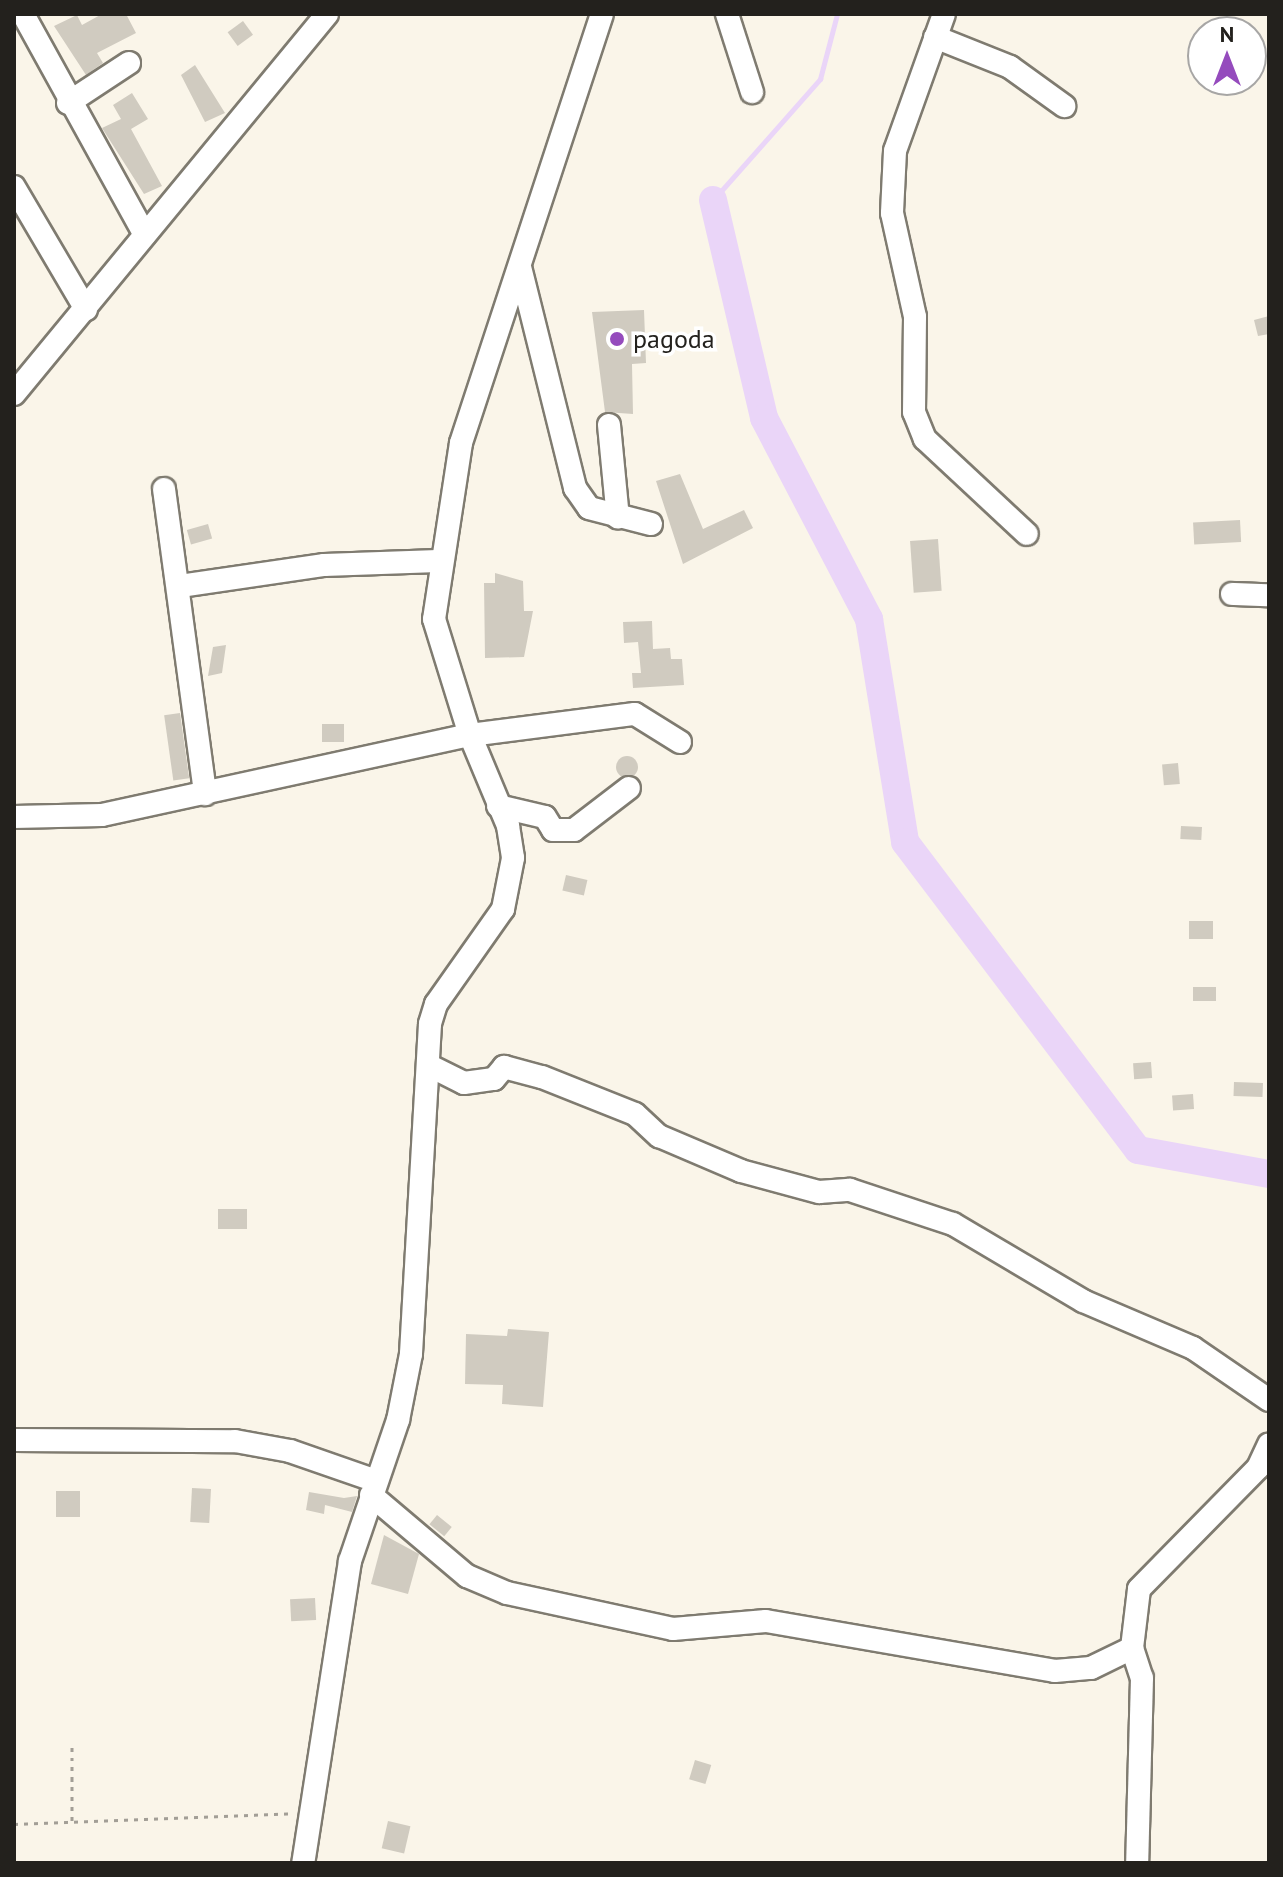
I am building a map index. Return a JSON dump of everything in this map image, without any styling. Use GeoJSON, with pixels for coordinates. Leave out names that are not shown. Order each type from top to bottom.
{"type":"FeatureCollection","features":[{"type":"Feature","properties":{"kind":"street"},"geometry":{"type":"LineString","coordinates":[[23,14],[68,103],[145,235]]}},
{"type":"Feature","properties":{"kind":"street"},"geometry":{"type":"LineString","coordinates":[[14,394],[327,14]]}},
{"type":"Feature","properties":{"kind":"street"},"geometry":{"type":"LineString","coordinates":[[303,1863],[306,1812],[350,1561],[411,1354],[428,1065],[436,1004],[503,909],[513,858],[434,619],[438,561],[461,443],[602,14]]}},
{"type":"Feature","properties":{"kind":"street"},"geometry":{"type":"LineString","coordinates":[[727,14],[752,92]]}},
{"type":"Feature","properties":{"kind":"street"},"geometry":{"type":"LineString","coordinates":[[944,14],[895,151],[892,213],[915,317],[914,412],[925,439],[1027,534]]}},
{"type":"Feature","properties":{"kind":"street"},"geometry":{"type":"LineString","coordinates":[[935,37],[1010,67],[1064,106]]}},
{"type":"Feature","properties":{"kind":"street"},"geometry":{"type":"LineString","coordinates":[[68,103],[129,63]]}},
{"type":"Feature","properties":{"kind":"street"},"geometry":{"type":"LineString","coordinates":[[14,187],[86,309]]}},
{"type":"Feature","properties":{"kind":"street"},"geometry":{"type":"LineString","coordinates":[[519,262],[575,488],[589,508],[618,518],[651,524]]}},
{"type":"Feature","properties":{"kind":"street"},"geometry":{"type":"LineString","coordinates":[[609,425],[618,518]]}},
{"type":"Feature","properties":{"kind":"street"},"geometry":{"type":"LineString","coordinates":[[164,489],[180,586],[205,794]]}},
{"type":"Feature","properties":{"kind":"street"},"geometry":{"type":"LineString","coordinates":[[180,586],[324,565],[438,561]]}},
{"type":"Feature","properties":{"kind":"street"},"geometry":{"type":"LineString","coordinates":[[1232,594],[1269,595]]}},
{"type":"Feature","properties":{"kind":"street"},"geometry":{"type":"LineString","coordinates":[[14,817],[102,815],[470,735],[635,714],[680,742]]}},
{"type":"Feature","properties":{"kind":"street"},"geometry":{"type":"LineString","coordinates":[[498,806],[545,817],[553,830],[574,830],[629,788]]}},
{"type":"Feature","properties":{"kind":"street"},"geometry":{"type":"LineString","coordinates":[[428,1065],[464,1083],[494,1079],[504,1067],[542,1077],[635,1114],[659,1136],[741,1171],[819,1192],[850,1190],[953,1224],[1083,1301],[1193,1348],[1269,1400]]}},
{"type":"Feature","properties":{"kind":"street"},"geometry":{"type":"LineString","coordinates":[[14,1440],[235,1441],[373,1488],[467,1576],[507,1593],[673,1629],[766,1621],[1055,1671],[1091,1668],[1132,1648]]}},
{"type":"Feature","properties":{"kind":"street"},"geometry":{"type":"LineString","coordinates":[[1137,1863],[1142,1678],[1132,1648],[1139,1589],[1258,1468],[1269,1444]]}},
{"type":"Feature","properties":{"kind":"path"},"geometry":{"type":"LineString","coordinates":[[72,1747],[72,1823]]}},
{"type":"Feature","properties":{"kind":"path"},"geometry":{"type":"LineString","coordinates":[[14,1824],[306,1812]]}},
{"type":"Feature","properties":{"kind":"building"},"geometry":{"type":"Polygon","coordinates":[[[102,14],[126,14],[136,33],[97,53],[103,63],[86,75],[54,26],[77,15],[82,25],[102,14]]]}},
{"type":"Feature","properties":{"kind":"building"},"geometry":{"type":"Polygon","coordinates":[[[243,21],[253,35],[238,46],[228,32],[243,21]]]}},
{"type":"Feature","properties":{"kind":"building"},"geometry":{"type":"Polygon","coordinates":[[[195,65],[225,113],[205,122],[181,75],[195,65]]]}},
{"type":"Feature","properties":{"kind":"building"},"geometry":{"type":"Polygon","coordinates":[[[132,93],[148,119],[131,129],[162,186],[144,194],[102,128],[121,119],[113,105],[132,93]]]}},
{"type":"Feature","properties":{"kind":"building"},"geometry":{"type":"Polygon","coordinates":[[[644,310],[646,363],[632,364],[633,414],[605,412],[592,312],[644,310]]]}},
{"type":"Feature","properties":{"kind":"building"},"geometry":{"type":"Polygon","coordinates":[[[1269,316],[1269,334],[1258,336],[1254,320],[1269,316]]]}},
{"type":"Feature","properties":{"kind":"building"},"geometry":{"type":"Polygon","coordinates":[[[680,474],[703,529],[744,510],[753,528],[683,564],[656,481],[680,474]]]}},
{"type":"Feature","properties":{"kind":"building"},"geometry":{"type":"Polygon","coordinates":[[[1240,520],[1241,542],[1194,544],[1193,522],[1240,520]]]}},
{"type":"Feature","properties":{"kind":"building"},"geometry":{"type":"Polygon","coordinates":[[[208,524],[212,538],[191,544],[187,530],[208,524]]]}},
{"type":"Feature","properties":{"kind":"building"},"geometry":{"type":"Polygon","coordinates":[[[938,539],[942,591],[914,593],[910,541],[938,539]]]}},
{"type":"Feature","properties":{"kind":"building"},"geometry":{"type":"Polygon","coordinates":[[[495,573],[523,581],[524,611],[533,611],[524,657],[485,658],[484,583],[495,583],[495,573]]]}},
{"type":"Feature","properties":{"kind":"building"},"geometry":{"type":"Polygon","coordinates":[[[652,621],[653,649],[670,648],[671,659],[682,659],[684,685],[633,688],[632,673],[641,673],[638,642],[624,643],[623,622],[652,621]]]}},
{"type":"Feature","properties":{"kind":"building"},"geometry":{"type":"Polygon","coordinates":[[[226,645],[222,673],[208,676],[213,647],[226,645]]]}},
{"type":"Feature","properties":{"kind":"building"},"geometry":{"type":"Polygon","coordinates":[[[180,713],[189,778],[173,781],[164,715],[180,713]]]}},
{"type":"Feature","properties":{"kind":"building"},"geometry":{"type":"Polygon","coordinates":[[[322,724],[344,724],[344,742],[322,742],[322,724]]]}},
{"type":"Feature","properties":{"kind":"building"},"geometry":{"type":"Polygon","coordinates":[[[627,756],[635,759],[638,767],[635,775],[627,778],[619,775],[616,767],[619,759],[627,756]]]}},
{"type":"Feature","properties":{"kind":"building"},"geometry":{"type":"Polygon","coordinates":[[[1178,763],[1180,784],[1164,785],[1162,764],[1178,763]]]}},
{"type":"Feature","properties":{"kind":"building"},"geometry":{"type":"Polygon","coordinates":[[[1181,826],[1202,827],[1201,840],[1180,839],[1181,826]]]}},
{"type":"Feature","properties":{"kind":"building"},"geometry":{"type":"Polygon","coordinates":[[[566,875],[587,880],[584,896],[562,891],[566,875]]]}},
{"type":"Feature","properties":{"kind":"building"},"geometry":{"type":"Polygon","coordinates":[[[1189,921],[1213,921],[1213,939],[1189,939],[1189,921]]]}},
{"type":"Feature","properties":{"kind":"building"},"geometry":{"type":"Polygon","coordinates":[[[1193,987],[1216,987],[1216,1001],[1193,1001],[1193,987]]]}},
{"type":"Feature","properties":{"kind":"building"},"geometry":{"type":"Polygon","coordinates":[[[1151,1062],[1152,1078],[1134,1079],[1133,1063],[1151,1062]]]}},
{"type":"Feature","properties":{"kind":"building"},"geometry":{"type":"Polygon","coordinates":[[[1234,1082],[1263,1083],[1262,1097],[1234,1096],[1234,1082]]]}},
{"type":"Feature","properties":{"kind":"building"},"geometry":{"type":"Polygon","coordinates":[[[1193,1094],[1194,1109],[1173,1110],[1172,1095],[1193,1094]]]}},
{"type":"Feature","properties":{"kind":"building"},"geometry":{"type":"Polygon","coordinates":[[[218,1209],[247,1209],[247,1229],[218,1229],[218,1209]]]}},
{"type":"Feature","properties":{"kind":"building"},"geometry":{"type":"Polygon","coordinates":[[[508,1329],[549,1332],[543,1407],[502,1404],[503,1385],[465,1384],[466,1334],[507,1336],[508,1329]]]}},
{"type":"Feature","properties":{"kind":"building"},"geometry":{"type":"Polygon","coordinates":[[[192,1488],[211,1489],[209,1523],[190,1522],[192,1488]]]}},
{"type":"Feature","properties":{"kind":"building"},"geometry":{"type":"Polygon","coordinates":[[[56,1491],[80,1491],[80,1517],[56,1517],[56,1491]]]}},
{"type":"Feature","properties":{"kind":"building"},"geometry":{"type":"Polygon","coordinates":[[[309,1492],[344,1498],[357,1496],[352,1512],[325,1505],[324,1514],[306,1510],[309,1492]]]}},
{"type":"Feature","properties":{"kind":"building"},"geometry":{"type":"Polygon","coordinates":[[[437,1515],[452,1527],[444,1536],[429,1524],[437,1515]]]}},
{"type":"Feature","properties":{"kind":"building"},"geometry":{"type":"Polygon","coordinates":[[[384,1535],[419,1554],[408,1594],[371,1584],[384,1535]]]}},
{"type":"Feature","properties":{"kind":"building"},"geometry":{"type":"Polygon","coordinates":[[[315,1598],[316,1620],[291,1621],[290,1599],[315,1598]]]}},
{"type":"Feature","properties":{"kind":"building"},"geometry":{"type":"Polygon","coordinates":[[[695,1760],[711,1765],[705,1784],[689,1779],[695,1760]]]}},
{"type":"Feature","properties":{"kind":"building"},"geometry":{"type":"Polygon","coordinates":[[[388,1821],[410,1826],[404,1853],[382,1848],[388,1821]]]}},
{"type":"Feature","properties":{"kind":"waterway"},"geometry":{"type":"LineString","coordinates":[[713,200],[820,79],[837,14]]}},
{"type":"Feature","properties":{"kind":"waterway"},"geometry":{"type":"LineString","coordinates":[[713,200],[764,418],[869,619],[905,842],[1138,1150],[1269,1174]]}},
{"type":"Feature","properties":{"kind":"place","name":"pagoda"},"geometry":{"type":"Point","coordinates":[617,339]}}]}
